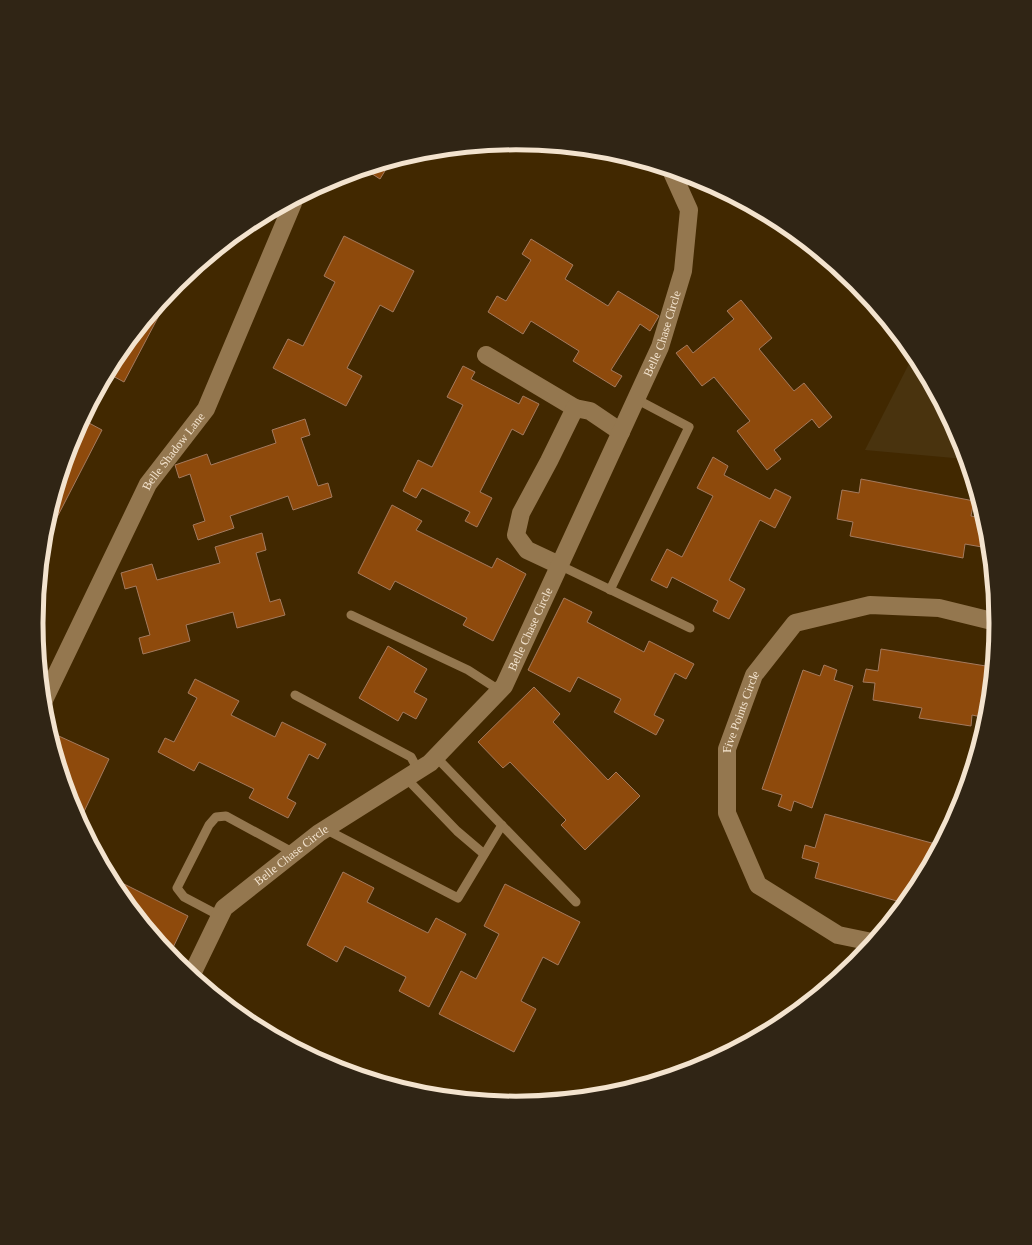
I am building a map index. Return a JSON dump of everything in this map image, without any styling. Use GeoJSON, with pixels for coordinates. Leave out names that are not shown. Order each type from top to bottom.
{"type":"FeatureCollection","features":[{"type":"Feature","properties":{"kind":"street","name":"Belle Chase Circle"},"geometry":{"type":"LineString","coordinates":[[194,969],[224,908],[325,829],[430,763],[504,686],[660,347],[683,271],[688,210],[674,177]]}},
{"type":"Feature","properties":{"kind":"street","name":"Belle Shadow Lane"},"geometry":{"type":"LineString","coordinates":[[48,691],[148,484],[206,409],[293,206]]}},
{"type":"Feature","properties":{"kind":"street"},"geometry":{"type":"LineString","coordinates":[[486,355],[575,408],[590,411],[621,432]]}},
{"type":"Feature","properties":{"kind":"street"},"geometry":{"type":"LineString","coordinates":[[559,565],[528,550],[516,535],[521,513],[549,462],[575,408]]}},
{"type":"Feature","properties":{"kind":"street","name":"Five Points Circle"},"geometry":{"type":"LineString","coordinates":[[866,941],[838,935],[758,885],[727,813],[727,749],[754,676],[795,623],[870,605],[939,608],[989,616]]}},
{"type":"Feature","properties":{"kind":"lane"},"geometry":{"type":"LineString","coordinates":[[610,590],[689,427],[636,399]]}},
{"type":"Feature","properties":{"kind":"lane"},"geometry":{"type":"LineString","coordinates":[[559,565],[690,628]]}},
{"type":"Feature","properties":{"kind":"lane"},"geometry":{"type":"LineString","coordinates":[[351,615],[468,670],[499,690]]}},
{"type":"Feature","properties":{"kind":"lane"},"geometry":{"type":"LineString","coordinates":[[295,695],[410,757],[412,774],[457,831],[484,854]]}},
{"type":"Feature","properties":{"kind":"lane"},"geometry":{"type":"LineString","coordinates":[[436,756],[576,902]]}},
{"type":"Feature","properties":{"kind":"lane"},"geometry":{"type":"LineString","coordinates":[[220,916],[184,897],[177,888],[209,824],[216,817],[226,816],[294,853]]}},
{"type":"Feature","properties":{"kind":"lane"},"geometry":{"type":"LineString","coordinates":[[325,829],[458,898],[502,825]]}},
{"type":"Feature","properties":{"kind":"shaded area"},"geometry":{"type":"Polygon","coordinates":[[[910,362],[926,386],[940,413],[960,459],[865,450],[910,362]]]}},
{"type":"Feature","properties":{"kind":"building"},"geometry":{"type":"Polygon","coordinates":[[[387,168],[380,179],[371,173],[387,168]]]}},
{"type":"Feature","properties":{"kind":"building"},"geometry":{"type":"Polygon","coordinates":[[[344,236],[414,271],[393,312],[380,305],[347,368],[362,376],[346,406],[273,368],[288,339],[303,346],[335,282],[324,276],[344,236]]]}},
{"type":"Feature","properties":{"kind":"building"},"geometry":{"type":"Polygon","coordinates":[[[531,239],[573,265],[565,279],[608,306],[618,291],[659,316],[650,331],[640,324],[611,370],[622,376],[615,387],[573,361],[579,351],[531,321],[523,334],[488,312],[497,296],[506,301],[531,260],[522,254],[531,239]]]}},
{"type":"Feature","properties":{"kind":"building"},"geometry":{"type":"Polygon","coordinates":[[[741,300],[772,338],[759,349],[794,391],[804,383],[832,417],[819,428],[812,419],[774,450],[781,459],[767,470],[737,431],[750,421],[714,377],[702,386],[676,353],[687,345],[693,353],[734,319],[727,311],[741,300]]]}},
{"type":"Feature","properties":{"kind":"building"},"geometry":{"type":"Polygon","coordinates":[[[163,308],[124,382],[113,376],[141,335],[163,308]]]}},
{"type":"Feature","properties":{"kind":"building"},"geometry":{"type":"Polygon","coordinates":[[[463,366],[475,372],[471,379],[519,404],[523,396],[539,404],[523,435],[512,429],[480,492],[492,498],[477,527],[465,521],[470,512],[422,488],[416,498],[403,491],[418,460],[432,467],[463,405],[447,397],[463,366]]]}},
{"type":"Feature","properties":{"kind":"building"},"geometry":{"type":"Polygon","coordinates":[[[95,407],[96,408],[89,423],[102,430],[53,525],[68,470],[79,441],[95,407]]]}},
{"type":"Feature","properties":{"kind":"building"},"geometry":{"type":"Polygon","coordinates":[[[305,419],[310,435],[301,438],[318,486],[328,483],[332,497],[293,510],[288,496],[230,516],[234,528],[198,540],[193,525],[205,521],[190,474],[179,478],[175,465],[207,454],[211,465],[276,443],[272,430],[305,419]]]}},
{"type":"Feature","properties":{"kind":"building"},"geometry":{"type":"Polygon","coordinates":[[[713,457],[728,466],[724,475],[770,499],[775,489],[791,497],[775,528],[760,520],[729,580],[745,589],[729,619],[713,611],[718,601],[672,577],[667,588],[651,580],[667,549],[682,557],[713,496],[697,488],[713,457]]]}},
{"type":"Feature","properties":{"kind":"building"},"geometry":{"type":"Polygon","coordinates":[[[861,479],[973,501],[971,516],[977,517],[982,547],[965,544],[963,558],[850,536],[853,522],[837,519],[842,490],[859,493],[861,479]]]}},
{"type":"Feature","properties":{"kind":"building"},"geometry":{"type":"Polygon","coordinates":[[[392,505],[422,521],[416,530],[492,568],[497,558],[526,574],[493,641],[463,625],[467,618],[395,581],[390,590],[358,573],[392,505]]]}},
{"type":"Feature","properties":{"kind":"building"},"geometry":{"type":"Polygon","coordinates":[[[262,533],[266,550],[256,553],[270,602],[280,599],[285,615],[237,628],[233,612],[186,625],[190,641],[143,654],[139,638],[150,635],[136,586],[125,589],[121,573],[152,564],[157,580],[220,563],[215,547],[262,533]]]}},
{"type":"Feature","properties":{"kind":"building"},"geometry":{"type":"Polygon","coordinates":[[[564,598],[592,612],[587,622],[644,652],[649,641],[694,664],[686,679],[675,673],[654,715],[664,720],[656,735],[614,712],[621,699],[578,677],[570,692],[528,670],[564,598]]]}},
{"type":"Feature","properties":{"kind":"building"},"geometry":{"type":"Polygon","coordinates":[[[388,646],[427,669],[414,692],[427,699],[416,719],[403,712],[398,721],[359,698],[388,646]]]}},
{"type":"Feature","properties":{"kind":"building"},"geometry":{"type":"Polygon","coordinates":[[[881,649],[987,666],[980,717],[972,715],[971,726],[919,718],[922,708],[873,700],[875,683],[863,682],[866,669],[878,671],[881,649]]]}},
{"type":"Feature","properties":{"kind":"building"},"geometry":{"type":"Polygon","coordinates":[[[824,665],[837,670],[834,680],[853,686],[812,808],[794,801],[791,811],[778,806],[782,795],[762,789],[803,670],[820,676],[824,665]]]}},
{"type":"Feature","properties":{"kind":"building"},"geometry":{"type":"Polygon","coordinates":[[[195,679],[239,701],[231,715],[275,737],[282,722],[326,744],[318,759],[309,754],[287,798],[296,803],[288,818],[249,798],[254,789],[199,762],[194,771],[158,752],[165,738],[174,742],[197,698],[188,693],[195,679]]]}},
{"type":"Feature","properties":{"kind":"building"},"geometry":{"type":"Polygon","coordinates":[[[534,687],[560,714],[553,722],[608,780],[616,772],[640,796],[585,850],[561,825],[566,820],[510,762],[503,768],[478,742],[534,687]]]}},
{"type":"Feature","properties":{"kind":"building"},"geometry":{"type":"Polygon","coordinates":[[[57,735],[109,759],[83,813],[68,775],[57,735]]]}},
{"type":"Feature","properties":{"kind":"building"},"geometry":{"type":"Polygon","coordinates":[[[825,814],[934,844],[926,859],[897,901],[815,878],[819,863],[802,858],[805,845],[815,848],[825,814]]]}},
{"type":"Feature","properties":{"kind":"building"},"geometry":{"type":"Polygon","coordinates":[[[343,872],[374,888],[367,902],[428,933],[436,918],[466,934],[429,1007],[399,991],[406,977],[345,946],[337,962],[307,945],[343,872]]]}},
{"type":"Feature","properties":{"kind":"building"},"geometry":{"type":"Polygon","coordinates":[[[122,883],[188,916],[173,948],[160,934],[122,883]]]}},
{"type":"Feature","properties":{"kind":"building"},"geometry":{"type":"Polygon","coordinates":[[[505,884],[580,922],[558,965],[543,957],[521,1001],[536,1009],[514,1052],[439,1014],[461,971],[476,979],[499,934],[484,926],[505,884]]]}}]}
